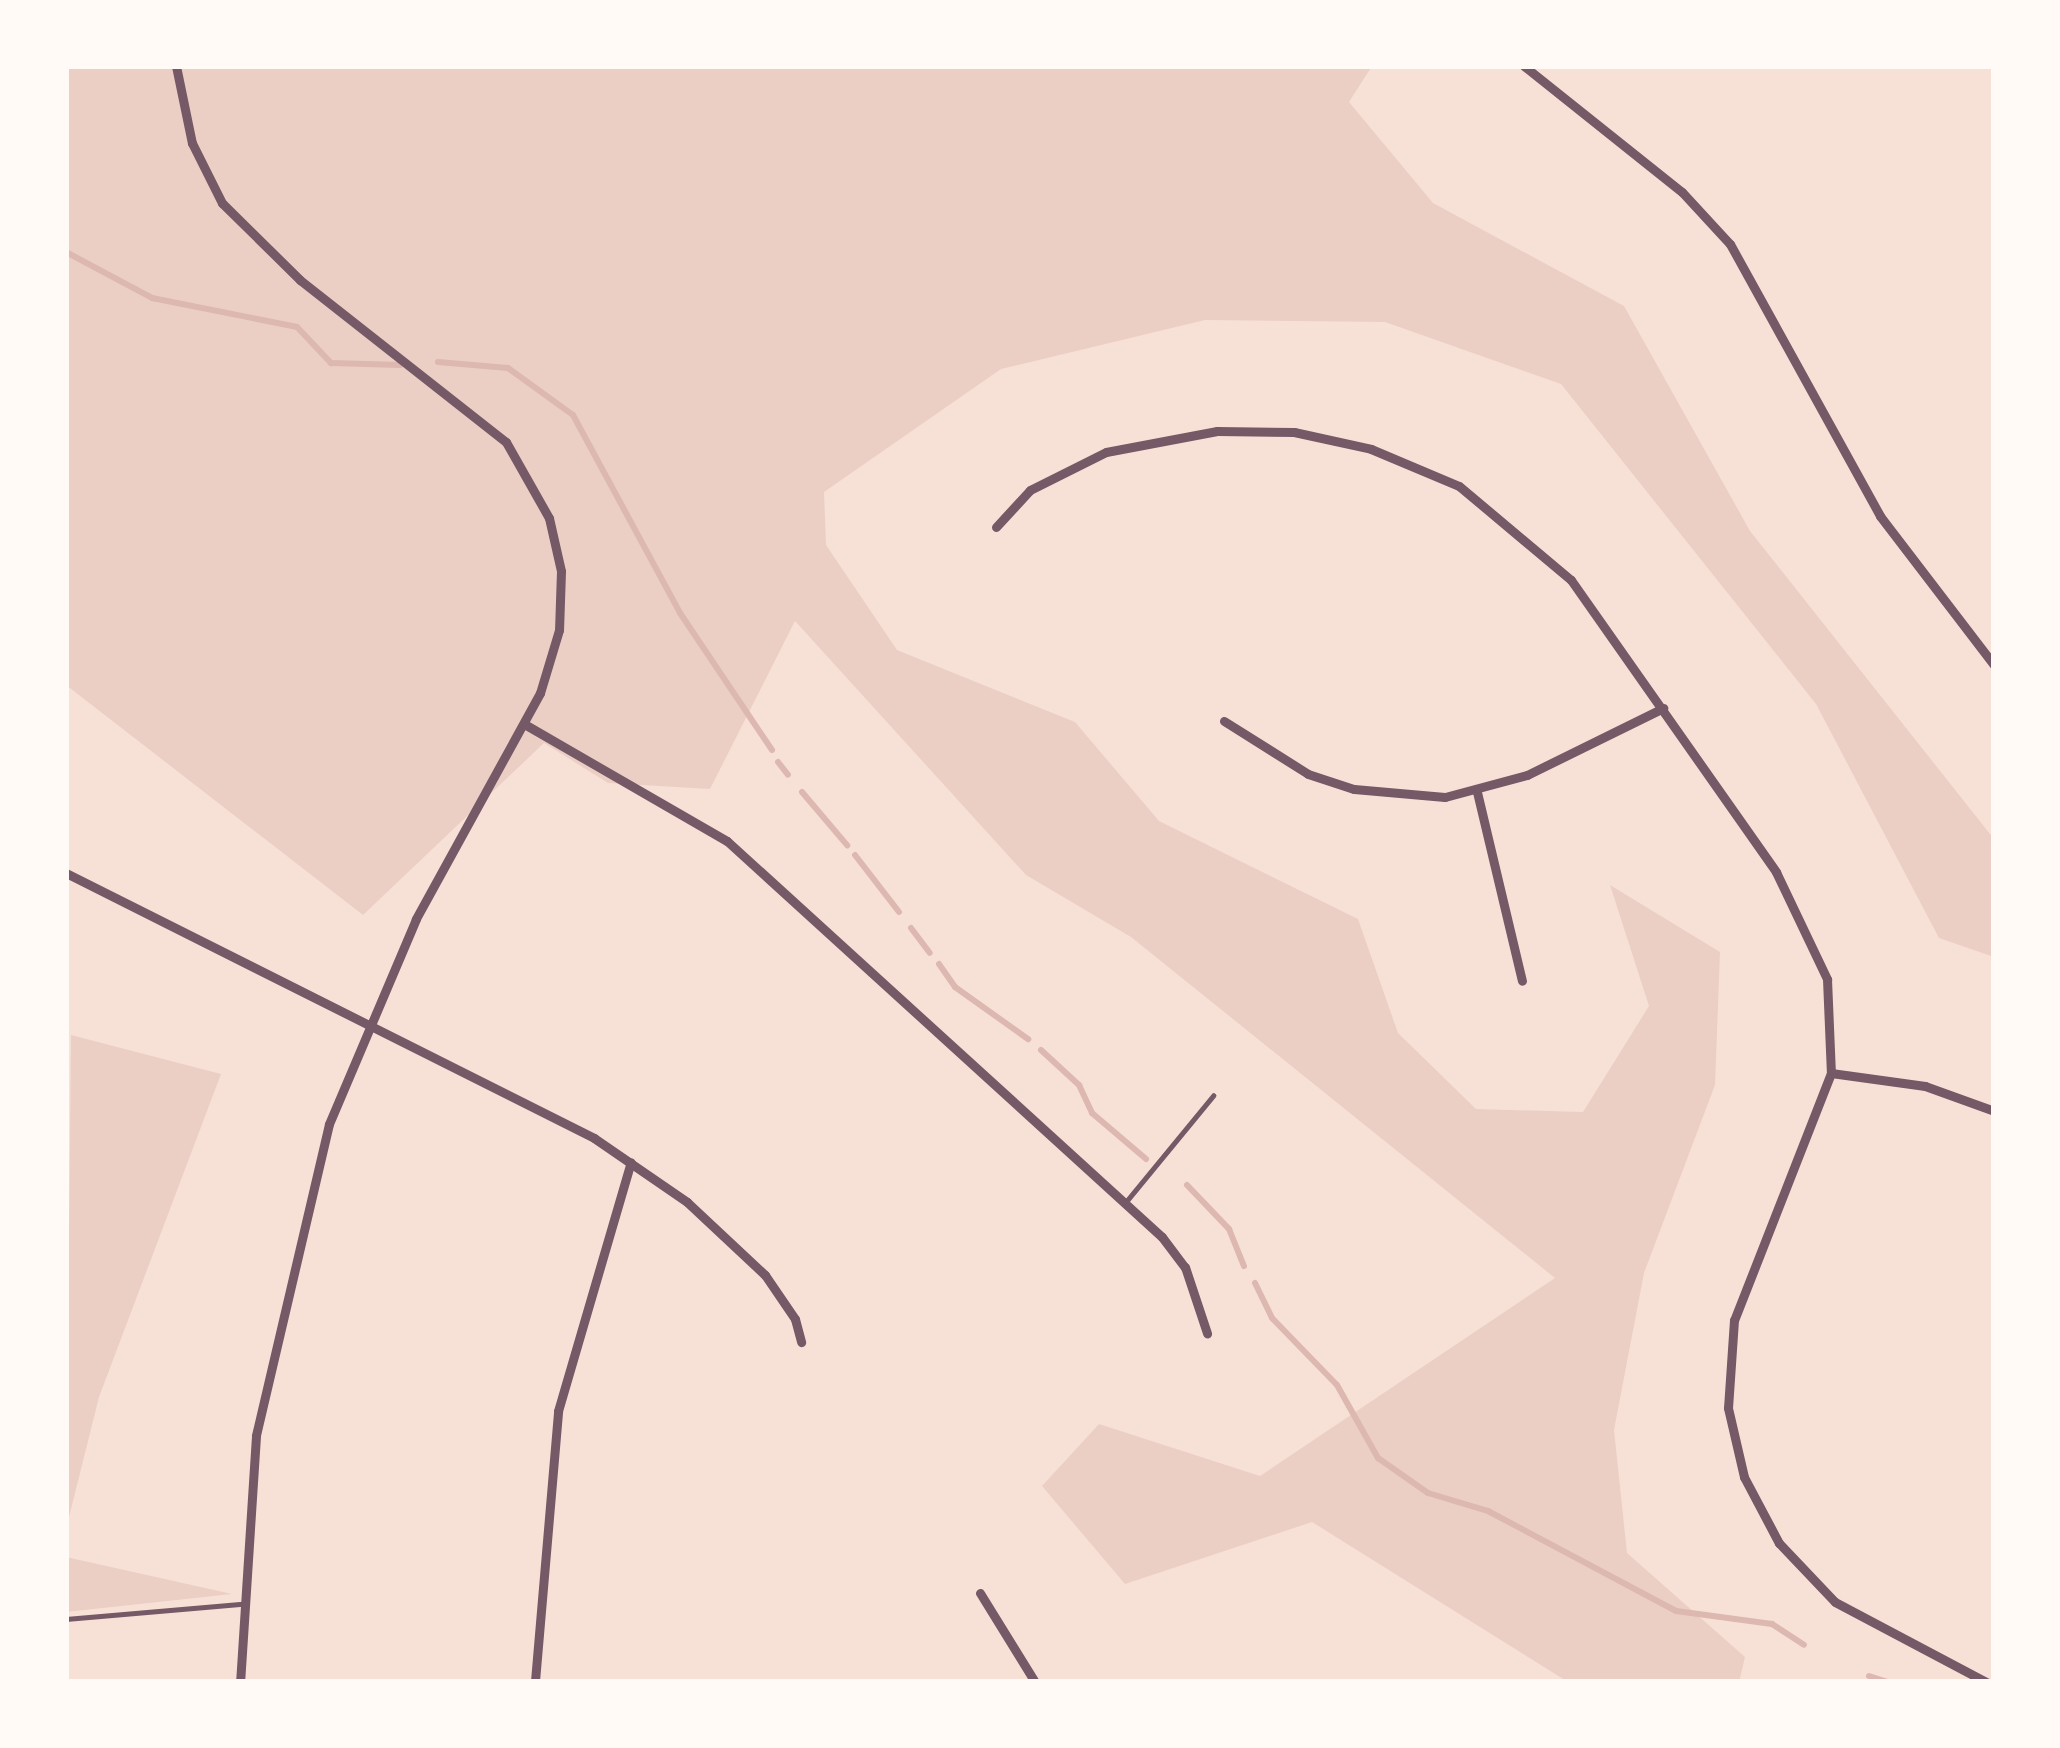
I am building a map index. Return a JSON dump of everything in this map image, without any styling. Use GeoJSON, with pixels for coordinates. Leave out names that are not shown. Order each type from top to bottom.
{"type":"FeatureCollection","features":[{"type":"Feature","properties":{"kind":"street"},"geometry":{"type":"LineString","coordinates":[[176,66],[192,143],[248,235],[488,423],[532,480],[556,542],[561,609],[526,725],[367,1024],[329,1124],[279,1313],[250,1480],[240,1682]]}},
{"type":"Feature","properties":{"kind":"street"},"geometry":{"type":"LineString","coordinates":[[1524,66],[1682,192],[1730,244],[1880,515],[1994,665]]}},
{"type":"Feature","properties":{"kind":"street"},"geometry":{"type":"LineString","coordinates":[[995,527],[1030,490],[1065,468],[1144,442],[1256,430],[1371,448],[1460,486],[1535,542],[1663,708],[1802,914],[1827,979],[1831,1073],[1734,1320],[1727,1381],[1736,1454],[1764,1520],[1815,1585],[1860,1619],[1986,1682]]}},
{"type":"Feature","properties":{"kind":"street"},"geometry":{"type":"LineString","coordinates":[[1224,721],[1268,753],[1354,789],[1477,792],[1663,708]]}},
{"type":"Feature","properties":{"kind":"street"},"geometry":{"type":"LineString","coordinates":[[526,725],[727,841],[1125,1203],[1185,1267],[1207,1333]]}},
{"type":"Feature","properties":{"kind":"street"},"geometry":{"type":"LineString","coordinates":[[1477,792],[1522,982]]}},
{"type":"Feature","properties":{"kind":"street"},"geometry":{"type":"LineString","coordinates":[[66,873],[505,1089],[631,1162],[687,1202],[765,1275],[795,1319],[800,1342]]}},
{"type":"Feature","properties":{"kind":"street"},"geometry":{"type":"LineString","coordinates":[[1831,1073],[1925,1087],[1994,1111]]}},
{"type":"Feature","properties":{"kind":"street"},"geometry":{"type":"LineString","coordinates":[[535,1681],[558,1411],[631,1162]]}},
{"type":"Feature","properties":{"kind":"street"},"geometry":{"type":"LineString","coordinates":[[980,1593],[1035,1682]]}},
{"type":"Feature","properties":{"kind":"lane"},"geometry":{"type":"LineString","coordinates":[[1125,1203],[1213,1096]]}},
{"type":"Feature","properties":{"kind":"lane"},"geometry":{"type":"LineString","coordinates":[[66,1619],[242,1604]]}},
{"type":"Feature","properties":{"kind":"shaded area"},"geometry":{"type":"Polygon","coordinates":[[[66,66],[1372,66],[1349,102],[1433,203],[1624,306],[1750,531],[1994,839],[1994,957],[1939,938],[1816,704],[1561,384],[1385,322],[1205,320],[1001,369],[824,492],[826,545],[897,650],[1075,722],[1159,821],[1358,919],[1398,1033],[1476,1109],[1583,1112],[1649,1006],[1610,885],[1720,952],[1715,1085],[1644,1273],[1614,1430],[1627,1553],[1745,1657],[1739,1682],[1568,1682],[1312,1522],[1125,1584],[1042,1486],[1099,1424],[1260,1476],[1555,1278],[1131,937],[1026,875],[795,621],[710,789],[608,783],[544,743],[363,915],[66,685],[66,66]]]}},
{"type":"Feature","properties":{"kind":"shaded area"},"geometry":{"type":"Polygon","coordinates":[[[71,1035],[221,1074],[99,1397],[66,1529],[71,1035]]]}},
{"type":"Feature","properties":{"kind":"shaded area"},"geometry":{"type":"Polygon","coordinates":[[[66,1557],[232,1594],[66,1612],[66,1557]]]}},
{"type":"Feature","properties":{"kind":"waterway"},"geometry":{"type":"LineString","coordinates":[[66,252],[152,298],[297,327],[331,363],[400,365]]}},
{"type":"Feature","properties":{"kind":"waterway"},"geometry":{"type":"LineString","coordinates":[[438,362],[508,368],[573,415],[680,613],[772,750]]}},
{"type":"Feature","properties":{"kind":"waterway"},"geometry":{"type":"LineString","coordinates":[[778,762],[788,775]]}},
{"type":"Feature","properties":{"kind":"waterway"},"geometry":{"type":"LineString","coordinates":[[802,792],[847,845]]}},
{"type":"Feature","properties":{"kind":"waterway"},"geometry":{"type":"LineString","coordinates":[[855,855],[899,912]]}},
{"type":"Feature","properties":{"kind":"waterway"},"geometry":{"type":"LineString","coordinates":[[911,928],[930,953]]}},
{"type":"Feature","properties":{"kind":"waterway"},"geometry":{"type":"LineString","coordinates":[[939,964],[955,987],[1028,1039]]}},
{"type":"Feature","properties":{"kind":"waterway"},"geometry":{"type":"LineString","coordinates":[[1041,1050],[1079,1085],[1092,1113],[1146,1159]]}},
{"type":"Feature","properties":{"kind":"waterway"},"geometry":{"type":"LineString","coordinates":[[1187,1185],[1229,1229],[1244,1266]]}},
{"type":"Feature","properties":{"kind":"waterway"},"geometry":{"type":"LineString","coordinates":[[1255,1283],[1272,1318],[1337,1385],[1378,1458],[1428,1493],[1488,1511],[1676,1611],[1772,1624],[1804,1645]]}},
{"type":"Feature","properties":{"kind":"waterway"},"geometry":{"type":"LineString","coordinates":[[1869,1676],[1887,1682]]}}]}
